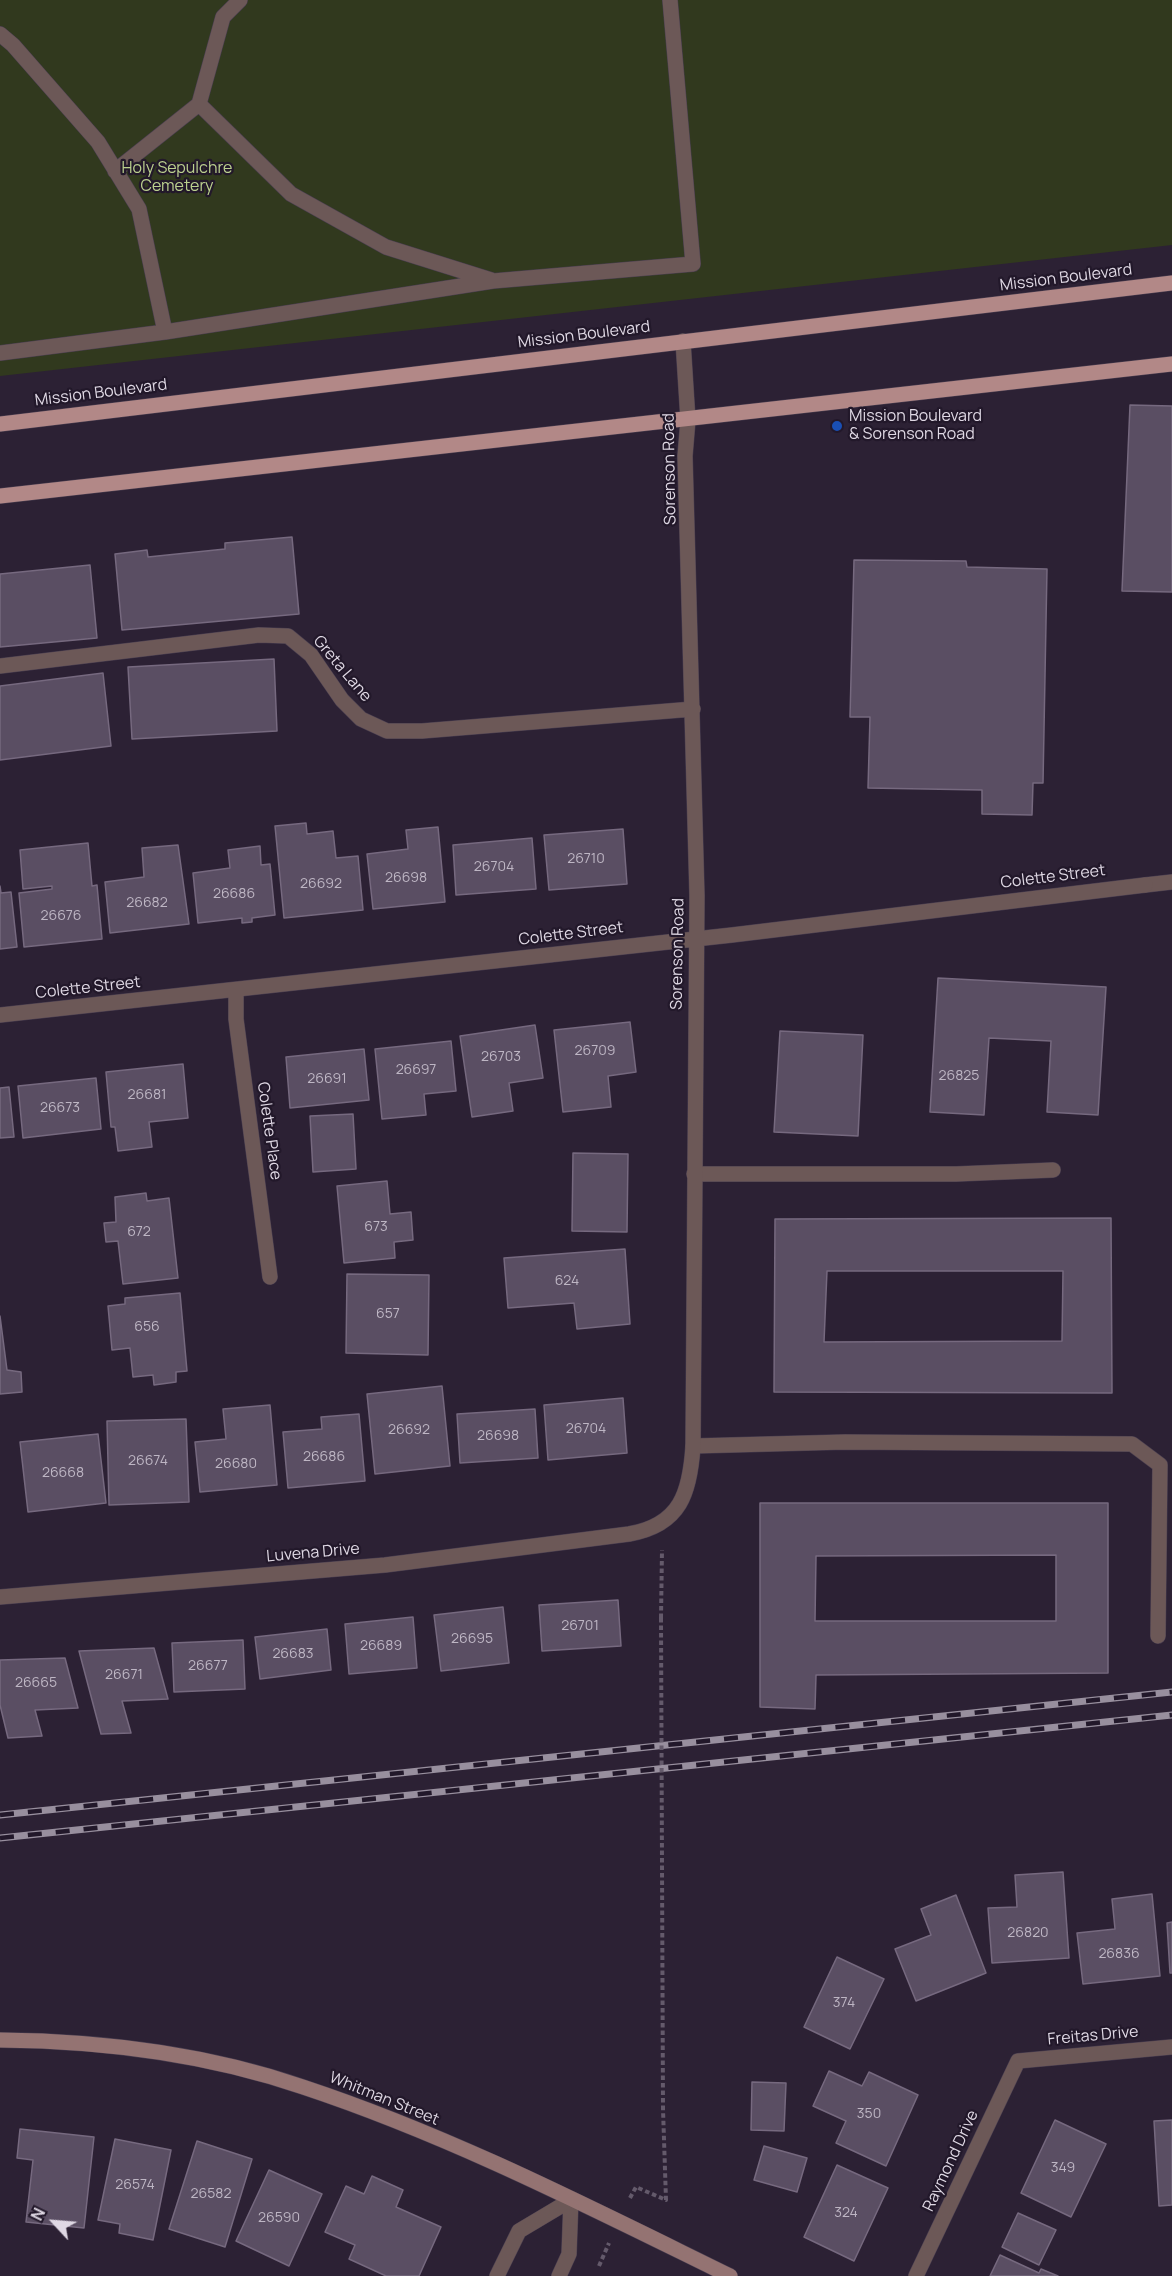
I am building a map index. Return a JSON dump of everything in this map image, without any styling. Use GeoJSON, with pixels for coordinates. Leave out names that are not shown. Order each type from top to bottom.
{"type":"FeatureCollection","features":[{"type":"Feature","properties":{"kind":"main road","name":"Mission Boulevard"},"geometry":{"type":"LineString","coordinates":[[0,424],[683,341],[744,337],[1172,283]]}},
{"type":"Feature","properties":{"kind":"main road"},"geometry":{"type":"LineString","coordinates":[[0,496],[1172,364]]}},
{"type":"Feature","properties":{"kind":"street"},"geometry":{"type":"LineString","coordinates":[[116,171],[199,104],[223,17],[240,0]]}},
{"type":"Feature","properties":{"kind":"street"},"geometry":{"type":"LineString","coordinates":[[0,353],[165,332],[494,281],[693,264],[670,0]]}},
{"type":"Feature","properties":{"kind":"street"},"geometry":{"type":"LineString","coordinates":[[0,34],[13,45],[98,142],[139,209],[165,332]]}},
{"type":"Feature","properties":{"kind":"street"},"geometry":{"type":"LineString","coordinates":[[199,104],[291,194],[386,246],[494,281]]}},
{"type":"Feature","properties":{"kind":"street","name":"Sorenson Road"},"geometry":{"type":"LineString","coordinates":[[629,1534],[641,1532],[661,1523],[678,1508],[691,1481],[693,1446],[697,896],[685,456],[688,420],[683,341]]}},
{"type":"Feature","properties":{"kind":"street","name":"Greta Lane"},"geometry":{"type":"LineString","coordinates":[[0,666],[259,635],[288,636],[311,655],[342,700],[361,718],[387,731],[422,731],[693,710]]}},
{"type":"Feature","properties":{"kind":"street","name":"Colette Street"},"geometry":{"type":"LineString","coordinates":[[0,1015],[1172,882]]}},
{"type":"Feature","properties":{"kind":"street","name":"Colette Place"},"geometry":{"type":"LineString","coordinates":[[236,990],[236,1019],[270,1277]]}},
{"type":"Feature","properties":{"kind":"street"},"geometry":{"type":"LineString","coordinates":[[694,1174],[956,1174],[1053,1170]]}},
{"type":"Feature","properties":{"kind":"street"},"geometry":{"type":"LineString","coordinates":[[693,1446],[845,1442],[1132,1444],[1160,1465],[1158,1636]]}},
{"type":"Feature","properties":{"kind":"street","name":"Luvena Drive"},"geometry":{"type":"LineString","coordinates":[[0,1598],[385,1565],[629,1534]]}},
{"type":"Feature","properties":{"kind":"street","name":"Whitman Street"},"geometry":{"type":"LineString","coordinates":[[0,2040],[48,2040],[133,2049],[222,2064],[302,2086],[385,2116],[571,2200],[730,2276]]}},
{"type":"Feature","properties":{"kind":"street","name":"Freitas Drive"},"geometry":{"type":"LineString","coordinates":[[1018,2061],[1172,2047]]}},
{"type":"Feature","properties":{"kind":"street","name":"Raymond Drive"},"geometry":{"type":"LineString","coordinates":[[916,2276],[1018,2061]]}},
{"type":"Feature","properties":{"kind":"street"},"geometry":{"type":"LineString","coordinates":[[497,2276],[519,2231],[571,2200]]}},
{"type":"Feature","properties":{"kind":"street"},"geometry":{"type":"LineString","coordinates":[[559,2276],[569,2254],[571,2200]]}},
{"type":"Feature","properties":{"kind":"path"},"geometry":{"type":"LineString","coordinates":[[661,1523],[663,2152]]}},
{"type":"Feature","properties":{"kind":"green space","name":"Holy Sepulchre Cemetery"},"geometry":{"type":"Polygon","coordinates":[[[0,0],[1172,0],[1172,245],[0,376],[0,0]]]}},
{"type":"Feature","properties":{"kind":"building"},"geometry":{"type":"Polygon","coordinates":[[[1130,405],[1172,406],[1172,592],[1122,591],[1130,405]]]}},
{"type":"Feature","properties":{"kind":"building"},"geometry":{"type":"Polygon","coordinates":[[[292,537],[299,614],[122,630],[115,554],[147,550],[148,557],[225,549],[225,543],[292,537]]]}},
{"type":"Feature","properties":{"kind":"building"},"geometry":{"type":"Polygon","coordinates":[[[854,560],[966,561],[967,567],[1047,569],[1043,783],[1033,783],[1032,815],[982,814],[982,790],[868,788],[870,717],[850,717],[854,560]]]}},
{"type":"Feature","properties":{"kind":"building"},"geometry":{"type":"Polygon","coordinates":[[[90,565],[97,638],[0,647],[0,574],[90,565]]]}},
{"type":"Feature","properties":{"kind":"building"},"geometry":{"type":"Polygon","coordinates":[[[274,659],[277,731],[132,739],[128,667],[274,659]]]}},
{"type":"Feature","properties":{"kind":"building"},"geometry":{"type":"Polygon","coordinates":[[[103,673],[111,746],[0,760],[0,686],[103,673]]]}},
{"type":"Feature","properties":{"kind":"building"},"geometry":{"type":"Polygon","coordinates":[[[306,823],[307,834],[333,831],[336,858],[358,856],[363,910],[284,918],[275,826],[306,823]]]}},
{"type":"Feature","properties":{"kind":"building"},"geometry":{"type":"Polygon","coordinates":[[[438,827],[445,902],[373,909],[367,854],[408,849],[406,830],[438,827]]]}},
{"type":"Feature","properties":{"kind":"building"},"geometry":{"type":"Polygon","coordinates":[[[623,829],[627,884],[549,890],[544,835],[623,829]]]}},
{"type":"Feature","properties":{"kind":"building"},"geometry":{"type":"Polygon","coordinates":[[[532,838],[536,889],[456,895],[453,845],[532,838]]]}},
{"type":"Feature","properties":{"kind":"building"},"geometry":{"type":"Polygon","coordinates":[[[88,843],[92,886],[97,885],[102,939],[24,947],[19,893],[52,889],[52,886],[23,889],[20,850],[88,843]]]}},
{"type":"Feature","properties":{"kind":"building"},"geometry":{"type":"Polygon","coordinates":[[[178,845],[189,924],[110,933],[105,882],[144,877],[142,848],[178,845]]]}},
{"type":"Feature","properties":{"kind":"building"},"geometry":{"type":"Polygon","coordinates":[[[260,846],[261,865],[270,864],[275,915],[252,918],[252,922],[242,923],[242,918],[198,923],[193,873],[230,868],[228,850],[260,846]]]}},
{"type":"Feature","properties":{"kind":"building"},"geometry":{"type":"Polygon","coordinates":[[[0,886],[1,893],[11,892],[17,947],[0,949],[0,886]]]}},
{"type":"Feature","properties":{"kind":"building"},"geometry":{"type":"Polygon","coordinates":[[[938,978],[1106,987],[1098,1115],[1047,1112],[1051,1041],[989,1038],[984,1115],[930,1112],[938,978]]]}},
{"type":"Feature","properties":{"kind":"building"},"geometry":{"type":"Polygon","coordinates":[[[630,1022],[636,1072],[608,1076],[611,1107],[563,1112],[554,1030],[630,1022]]]}},
{"type":"Feature","properties":{"kind":"building"},"geometry":{"type":"Polygon","coordinates":[[[535,1025],[543,1078],[509,1083],[513,1111],[472,1117],[460,1036],[535,1025]]]}},
{"type":"Feature","properties":{"kind":"building"},"geometry":{"type":"Polygon","coordinates":[[[780,1031],[863,1035],[858,1136],[774,1132],[780,1031]]]}},
{"type":"Feature","properties":{"kind":"building"},"geometry":{"type":"Polygon","coordinates":[[[451,1041],[456,1091],[424,1094],[426,1115],[382,1119],[375,1049],[451,1041]]]}},
{"type":"Feature","properties":{"kind":"building"},"geometry":{"type":"Polygon","coordinates":[[[364,1049],[369,1100],[290,1108],[286,1057],[364,1049]]]}},
{"type":"Feature","properties":{"kind":"building"},"geometry":{"type":"Polygon","coordinates":[[[183,1064],[188,1118],[149,1122],[152,1147],[118,1151],[115,1127],[111,1127],[106,1072],[183,1064]]]}},
{"type":"Feature","properties":{"kind":"building"},"geometry":{"type":"Polygon","coordinates":[[[96,1078],[101,1129],[23,1138],[18,1086],[96,1078]]]}},
{"type":"Feature","properties":{"kind":"building"},"geometry":{"type":"Polygon","coordinates":[[[9,1087],[14,1137],[0,1138],[0,1088],[9,1087]]]}},
{"type":"Feature","properties":{"kind":"building"},"geometry":{"type":"Polygon","coordinates":[[[353,1114],[356,1169],[313,1172],[310,1116],[353,1114]]]}},
{"type":"Feature","properties":{"kind":"building"},"geometry":{"type":"Polygon","coordinates":[[[573,1153],[628,1154],[627,1232],[572,1231],[573,1153]]]}},
{"type":"Feature","properties":{"kind":"building"},"geometry":{"type":"Polygon","coordinates":[[[387,1181],[390,1214],[411,1212],[413,1240],[394,1242],[395,1258],[344,1263],[337,1186],[387,1181]]]}},
{"type":"Feature","properties":{"kind":"building"},"geometry":{"type":"Polygon","coordinates":[[[146,1193],[147,1201],[169,1198],[178,1278],[123,1284],[118,1241],[106,1242],[104,1223],[116,1222],[115,1197],[146,1193]]]}},
{"type":"Feature","properties":{"kind":"building"},"geometry":{"type":"Polygon","coordinates":[[[1111,1218],[1112,1393],[774,1392],[775,1219],[1111,1218]],[[827,1271],[824,1342],[1062,1341],[1063,1271],[827,1271]]]}},
{"type":"Feature","properties":{"kind":"building"},"geometry":{"type":"Polygon","coordinates":[[[625,1249],[630,1324],[577,1329],[574,1303],[508,1308],[504,1258],[625,1249]]]}},
{"type":"Feature","properties":{"kind":"building"},"geometry":{"type":"Polygon","coordinates":[[[347,1274],[429,1275],[428,1355],[346,1353],[347,1274]]]}},
{"type":"Feature","properties":{"kind":"building"},"geometry":{"type":"Polygon","coordinates":[[[180,1293],[187,1371],[176,1372],[176,1382],[154,1385],[153,1375],[133,1377],[130,1348],[112,1350],[108,1306],[125,1304],[125,1298],[180,1293]]]}},
{"type":"Feature","properties":{"kind":"building"},"geometry":{"type":"Polygon","coordinates":[[[0,1316],[7,1370],[21,1372],[22,1392],[0,1394],[0,1316]]]}},
{"type":"Feature","properties":{"kind":"building"},"geometry":{"type":"Polygon","coordinates":[[[442,1386],[450,1466],[375,1474],[367,1394],[442,1386]]]}},
{"type":"Feature","properties":{"kind":"building"},"geometry":{"type":"Polygon","coordinates":[[[623,1398],[627,1453],[548,1460],[544,1405],[623,1398]]]}},
{"type":"Feature","properties":{"kind":"building"},"geometry":{"type":"Polygon","coordinates":[[[270,1405],[277,1485],[200,1492],[195,1442],[226,1439],[223,1409],[270,1405]]]}},
{"type":"Feature","properties":{"kind":"building"},"geometry":{"type":"Polygon","coordinates":[[[535,1409],[538,1458],[460,1463],[457,1414],[535,1409]]]}},
{"type":"Feature","properties":{"kind":"building"},"geometry":{"type":"Polygon","coordinates":[[[359,1414],[365,1481],[288,1488],[283,1432],[322,1429],[321,1417],[359,1414]]]}},
{"type":"Feature","properties":{"kind":"building"},"geometry":{"type":"Polygon","coordinates":[[[186,1419],[189,1502],[109,1505],[107,1421],[186,1419]]]}},
{"type":"Feature","properties":{"kind":"building"},"geometry":{"type":"Polygon","coordinates":[[[98,1434],[106,1503],[28,1512],[20,1442],[98,1434]]]}},
{"type":"Feature","properties":{"kind":"building"},"geometry":{"type":"Polygon","coordinates":[[[760,1503],[1108,1503],[1108,1673],[816,1675],[815,1709],[760,1707],[760,1503]],[[1056,1555],[816,1556],[815,1621],[1056,1621],[1056,1555]]]}},
{"type":"Feature","properties":{"kind":"building"},"geometry":{"type":"Polygon","coordinates":[[[618,1600],[621,1646],[542,1651],[539,1605],[618,1600]]]}},
{"type":"Feature","properties":{"kind":"building"},"geometry":{"type":"Polygon","coordinates":[[[503,1607],[509,1663],[441,1671],[434,1615],[503,1607]]]}},
{"type":"Feature","properties":{"kind":"building"},"geometry":{"type":"Polygon","coordinates":[[[413,1617],[417,1668],[349,1674],[345,1624],[413,1617]]]}},
{"type":"Feature","properties":{"kind":"building"},"geometry":{"type":"Polygon","coordinates":[[[327,1629],[331,1670],[260,1679],[255,1637],[327,1629]]]}},
{"type":"Feature","properties":{"kind":"building"},"geometry":{"type":"Polygon","coordinates":[[[243,1640],[245,1689],[174,1692],[172,1643],[243,1640]]]}},
{"type":"Feature","properties":{"kind":"building"},"geometry":{"type":"Polygon","coordinates":[[[154,1648],[168,1699],[122,1701],[131,1733],[101,1734],[79,1651],[154,1648]]]}},
{"type":"Feature","properties":{"kind":"building"},"geometry":{"type":"Polygon","coordinates":[[[65,1658],[78,1708],[35,1710],[42,1736],[8,1738],[0,1705],[0,1660],[65,1658]]]}},
{"type":"Feature","properties":{"kind":"building"},"geometry":{"type":"Polygon","coordinates":[[[1063,1872],[1069,1958],[992,1963],[988,1908],[1017,1907],[1015,1875],[1063,1872]]]}},
{"type":"Feature","properties":{"kind":"building"},"geometry":{"type":"Polygon","coordinates":[[[1152,1894],[1160,1976],[1083,1984],[1077,1933],[1115,1929],[1112,1899],[1152,1894]]]}},
{"type":"Feature","properties":{"kind":"building"},"geometry":{"type":"Polygon","coordinates":[[[956,1895],[986,1973],[916,2001],[895,1949],[931,1935],[921,1909],[956,1895]]]}},
{"type":"Feature","properties":{"kind":"building"},"geometry":{"type":"Polygon","coordinates":[[[1172,1922],[1172,1973],[1170,1973],[1167,1923],[1172,1922]]]}},
{"type":"Feature","properties":{"kind":"building"},"geometry":{"type":"Polygon","coordinates":[[[837,1957],[884,1979],[850,2049],[804,2027],[837,1957]]]}},
{"type":"Feature","properties":{"kind":"building"},"geometry":{"type":"Polygon","coordinates":[[[829,2071],[862,2086],[869,2072],[918,2095],[886,2166],[836,2143],[846,2121],[813,2106],[829,2071]]]}},
{"type":"Feature","properties":{"kind":"building"},"geometry":{"type":"Polygon","coordinates":[[[752,2082],[786,2083],[784,2131],[751,2130],[752,2082]]]}},
{"type":"Feature","properties":{"kind":"building"},"geometry":{"type":"Polygon","coordinates":[[[1055,2120],[1106,2144],[1071,2217],[1021,2193],[1055,2120]]]}},
{"type":"Feature","properties":{"kind":"building"},"geometry":{"type":"Polygon","coordinates":[[[1172,2120],[1172,2205],[1159,2206],[1154,2121],[1172,2120]]]}},
{"type":"Feature","properties":{"kind":"building"},"geometry":{"type":"Polygon","coordinates":[[[20,2129],[94,2137],[84,2228],[26,2222],[33,2160],[17,2158],[20,2129]]]}},
{"type":"Feature","properties":{"kind":"building"},"geometry":{"type":"Polygon","coordinates":[[[115,2139],[171,2150],[153,2240],[119,2233],[120,2224],[98,2220],[115,2139]]]}},
{"type":"Feature","properties":{"kind":"building"},"geometry":{"type":"Polygon","coordinates":[[[197,2141],[252,2159],[225,2247],[169,2229],[197,2141]]]}},
{"type":"Feature","properties":{"kind":"building"},"geometry":{"type":"Polygon","coordinates":[[[764,2146],[807,2158],[797,2192],[754,2180],[764,2146]]]}},
{"type":"Feature","properties":{"kind":"building"},"geometry":{"type":"Polygon","coordinates":[[[837,2165],[888,2188],[854,2261],[804,2237],[837,2165]]]}},
{"type":"Feature","properties":{"kind":"building"},"geometry":{"type":"Polygon","coordinates":[[[269,2170],[322,2194],[289,2266],[236,2241],[269,2170]]]}},
{"type":"Feature","properties":{"kind":"building"},"geometry":{"type":"Polygon","coordinates":[[[372,2176],[403,2190],[396,2207],[441,2227],[419,2276],[386,2276],[349,2259],[355,2245],[325,2232],[346,2186],[364,2194],[372,2176]]]}},
{"type":"Feature","properties":{"kind":"building"},"geometry":{"type":"Polygon","coordinates":[[[1018,2213],[1056,2230],[1039,2265],[1002,2247],[1018,2213]]]}},
{"type":"Feature","properties":{"kind":"building"},"geometry":{"type":"Polygon","coordinates":[[[1000,2255],[1039,2273],[1041,2269],[1058,2276],[990,2276],[1000,2255]]]}},
{"type":"Feature","properties":{"kind":"railway"},"geometry":{"type":"LineString","coordinates":[[0,1815],[1172,1692]]}},
{"type":"Feature","properties":{"kind":"railway"},"geometry":{"type":"LineString","coordinates":[[0,1838],[1172,1715]]}},
{"type":"Feature","properties":{"kind":"place","name":"Mission Boulevard & Sorenson Road"},"geometry":{"type":"Point","coordinates":[837,426]}}]}
